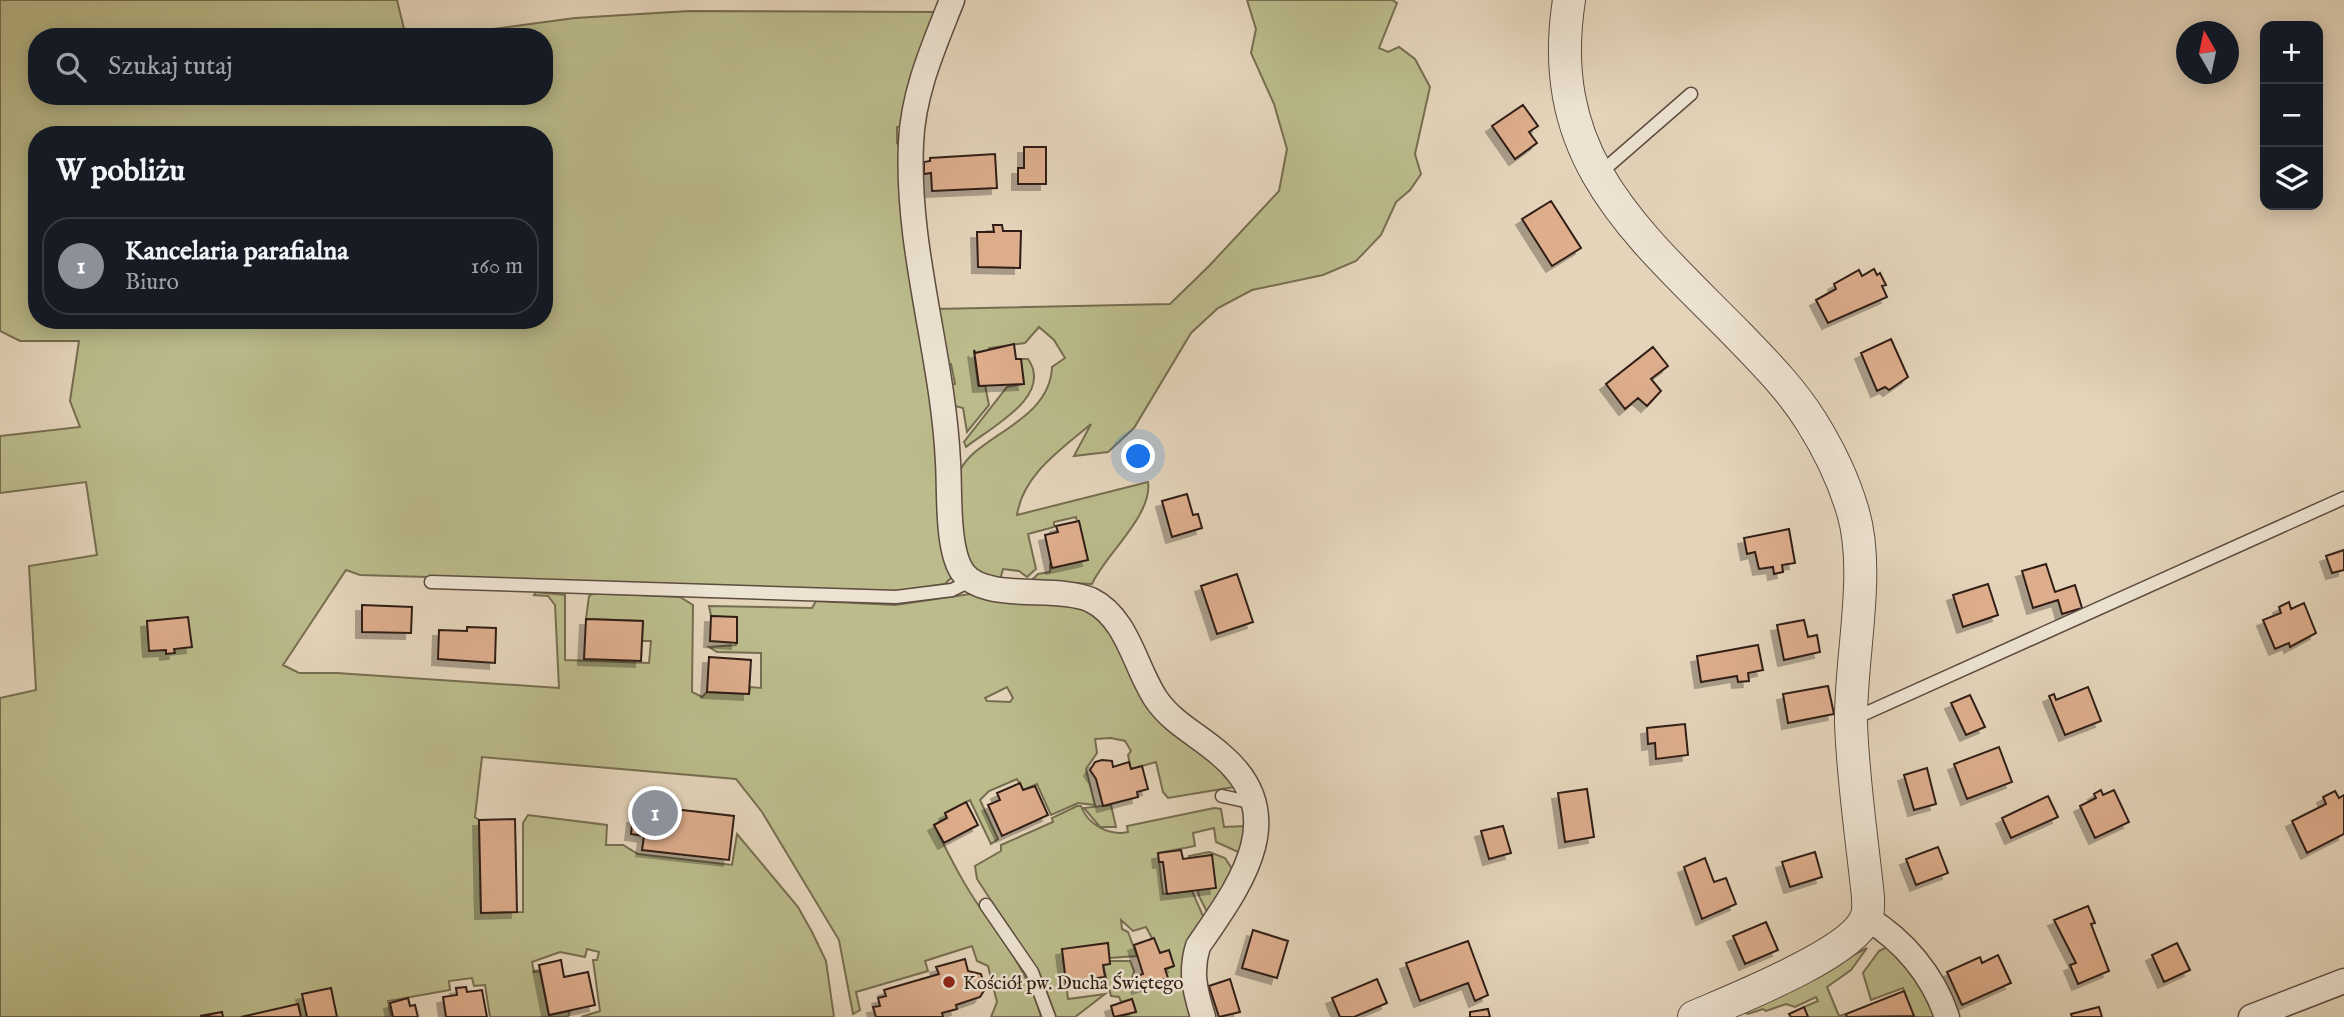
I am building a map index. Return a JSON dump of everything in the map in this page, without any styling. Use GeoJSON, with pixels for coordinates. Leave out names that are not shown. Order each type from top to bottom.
{"type":"FeatureCollection","features":[{"type":"Feature","properties":{"kind":"street"},"geometry":{"type":"LineString","coordinates":[[952,0],[921,79],[911,140],[914,217],[947,433],[952,536],[961,572],[970,581],[1012,590],[1076,596],[1099,604],[1108,612],[1128,642],[1150,691],[1163,709],[1239,772],[1254,803],[1257,840],[1250,859],[1198,946],[1193,961],[1192,975],[1203,1017]]}},
{"type":"Feature","properties":{"kind":"street"},"geometry":{"type":"LineString","coordinates":[[1569,0],[1564,46],[1567,96],[1597,176],[1631,226],[1792,393],[1822,439],[1853,512],[1857,531],[1858,597],[1851,720],[1868,897],[1867,918],[1853,935],[1830,954],[1693,1017]]}},
{"type":"Feature","properties":{"kind":"street"},"geometry":{"type":"LineString","coordinates":[[1867,918],[1901,941],[1925,975],[1947,1017]]}},
{"type":"Feature","properties":{"kind":"street"},"geometry":{"type":"LineString","coordinates":[[2250,1017],[2344,981]]}},
{"type":"Feature","properties":{"kind":"lane"},"geometry":{"type":"LineString","coordinates":[[1597,176],[1691,94]]}},
{"type":"Feature","properties":{"kind":"lane"},"geometry":{"type":"LineString","coordinates":[[1851,720],[2344,498]]}},
{"type":"Feature","properties":{"kind":"lane"},"geometry":{"type":"LineString","coordinates":[[431,582],[896,597],[952,590],[970,581]]}},
{"type":"Feature","properties":{"kind":"lane"},"geometry":{"type":"LineString","coordinates":[[1222,796],[1254,803]]}},
{"type":"Feature","properties":{"kind":"lane"},"geometry":{"type":"LineString","coordinates":[[986,905],[1032,972],[1049,1017]]}},
{"type":"Feature","properties":{"kind":"green space"},"geometry":{"type":"Polygon","coordinates":[[[0,0],[397,0],[404,28],[28,28],[28,105],[553,105],[553,28],[501,28],[575,18],[689,11],[939,12],[905,127],[897,127],[897,143],[904,153],[954,575],[945,584],[897,591],[360,575],[346,570],[283,665],[299,673],[337,673],[559,688],[555,605],[548,596],[534,595],[536,592],[565,595],[565,660],[649,663],[651,641],[642,641],[643,621],[586,619],[589,596],[594,593],[680,597],[693,605],[692,692],[702,697],[707,692],[749,694],[750,687],[761,688],[761,653],[717,652],[709,647],[736,645],[737,618],[711,616],[709,606],[812,608],[816,601],[895,605],[977,593],[1093,608],[1199,746],[1234,787],[1168,798],[1163,792],[1156,762],[1131,769],[1128,755],[1131,751],[1125,741],[1095,739],[1097,753],[1086,769],[1095,805],[1078,803],[1051,815],[1037,784],[1023,790],[1017,779],[989,791],[980,800],[998,839],[991,844],[970,800],[945,813],[947,818],[934,825],[968,888],[1024,974],[1041,1017],[991,1017],[997,1002],[988,966],[977,961],[972,946],[925,961],[928,971],[856,992],[860,1010],[853,1014],[839,940],[762,812],[736,779],[482,757],[475,817],[479,820],[481,913],[523,912],[523,823],[528,815],[607,825],[606,845],[623,845],[638,854],[732,865],[737,834],[798,907],[812,932],[826,961],[834,1017],[581,1017],[600,1011],[593,960],[597,960],[599,952],[587,949],[585,957],[560,952],[532,962],[534,972],[540,971],[549,1015],[570,1011],[568,1017],[490,1017],[485,985],[474,986],[472,978],[449,981],[450,990],[388,1001],[391,1017],[0,1017],[0,698],[36,690],[29,566],[97,555],[86,482],[0,493],[0,436],[80,427],[70,401],[79,341],[20,341],[0,331],[0,0]],[[1007,687],[985,698],[987,701],[1010,702],[1013,698],[1007,687]]]}},
{"type":"Feature","properties":{"kind":"green space"},"geometry":{"type":"Polygon","coordinates":[[[1247,0],[1392,0],[1397,3],[1379,48],[1388,52],[1399,47],[1415,59],[1430,87],[1415,154],[1421,174],[1410,190],[1396,202],[1381,235],[1356,261],[1323,275],[1252,290],[1218,308],[1191,333],[1134,428],[1108,452],[1074,456],[1091,424],[1045,463],[1035,475],[1021,500],[1017,515],[1148,482],[1148,495],[1136,521],[1092,584],[1031,581],[1038,574],[1050,572],[1050,564],[1085,555],[1076,517],[1054,522],[1054,527],[1028,534],[1036,569],[1027,577],[1019,571],[1003,569],[999,583],[980,573],[965,555],[961,538],[958,478],[964,464],[975,452],[1023,418],[1037,404],[1048,387],[1052,367],[1065,358],[1054,340],[1039,327],[1025,343],[989,348],[989,351],[975,353],[974,350],[978,385],[985,385],[989,405],[967,432],[963,408],[951,405],[948,385],[955,384],[951,364],[945,365],[935,309],[1170,304],[1209,266],[1279,191],[1287,149],[1274,104],[1251,53],[1256,29],[1247,0]]]}},
{"type":"Feature","properties":{"kind":"green space"},"geometry":{"type":"Polygon","coordinates":[[[1021,359],[1028,359],[1034,373],[1033,386],[1026,398],[1003,421],[966,447],[964,442],[1007,387],[1024,384],[1021,359]]]}},
{"type":"Feature","properties":{"kind":"green space"},"geometry":{"type":"Polygon","coordinates":[[[1111,805],[1116,827],[1100,827],[1084,808],[1111,805]]]}},
{"type":"Feature","properties":{"kind":"green space"},"geometry":{"type":"Polygon","coordinates":[[[1081,806],[1089,819],[1100,828],[1121,833],[1128,832],[1127,826],[1214,808],[1221,809],[1224,827],[1246,826],[1245,855],[1216,842],[1214,828],[1193,833],[1195,846],[1158,853],[1163,894],[1192,891],[1203,916],[1208,919],[1196,1017],[1120,1017],[1136,1011],[1132,999],[1121,1002],[1119,997],[1111,996],[1103,965],[1110,964],[1110,961],[1130,961],[1134,971],[1130,983],[1137,988],[1167,978],[1165,969],[1174,966],[1169,951],[1160,953],[1146,927],[1133,931],[1121,920],[1122,929],[1128,932],[1137,956],[1109,958],[1062,949],[1068,999],[1105,994],[1075,1017],[1056,1017],[1041,977],[977,879],[975,866],[1001,851],[1001,845],[1053,822],[1052,818],[1081,806]]]}},
{"type":"Feature","properties":{"kind":"green space"},"geometry":{"type":"Polygon","coordinates":[[[1209,852],[1225,858],[1236,875],[1207,912],[1199,896],[1189,856],[1209,852]]]}},
{"type":"Feature","properties":{"kind":"green space"},"geometry":{"type":"Polygon","coordinates":[[[1887,947],[1900,951],[1938,1017],[1911,1017],[1913,1015],[1903,988],[1871,1000],[1863,973],[1879,951],[1887,947]]]}},
{"type":"Feature","properties":{"kind":"green space"},"geometry":{"type":"Polygon","coordinates":[[[1867,948],[1851,970],[1827,987],[1839,1016],[1846,1014],[1847,1017],[1808,1017],[1804,1007],[1818,1001],[1816,997],[1795,1007],[1786,1004],[1766,1011],[1763,1009],[1748,1014],[1744,1012],[1867,948]]]}},
{"type":"Feature","properties":{"kind":"building"},"geometry":{"type":"Polygon","coordinates":[[[1523,105],[1538,126],[1529,132],[1537,143],[1515,159],[1492,126],[1523,105]]]}},
{"type":"Feature","properties":{"kind":"building"},"geometry":{"type":"Polygon","coordinates":[[[1024,147],[1046,147],[1046,184],[1018,184],[1018,168],[1024,168],[1024,147]]]}},
{"type":"Feature","properties":{"kind":"building"},"geometry":{"type":"Polygon","coordinates":[[[995,154],[997,188],[932,191],[931,173],[924,174],[924,162],[930,161],[930,158],[995,154]]]}},
{"type":"Feature","properties":{"kind":"building"},"geometry":{"type":"Polygon","coordinates":[[[1551,201],[1581,248],[1552,266],[1522,219],[1551,201]]]}},
{"type":"Feature","properties":{"kind":"building"},"geometry":{"type":"Polygon","coordinates":[[[993,225],[1002,225],[1003,231],[1021,231],[1020,268],[978,267],[977,232],[994,232],[993,225]]]}},
{"type":"Feature","properties":{"kind":"building"},"geometry":{"type":"Polygon","coordinates":[[[1874,269],[1877,275],[1880,273],[1886,285],[1882,286],[1887,297],[1828,323],[1816,300],[1836,289],[1834,284],[1859,270],[1862,276],[1874,269]]]}},
{"type":"Feature","properties":{"kind":"building"},"geometry":{"type":"Polygon","coordinates":[[[1891,339],[1908,377],[1889,390],[1885,387],[1877,391],[1861,353],[1891,339]]]}},
{"type":"Feature","properties":{"kind":"building"},"geometry":{"type":"Polygon","coordinates":[[[1014,344],[1016,359],[1021,359],[1024,384],[979,386],[974,350],[975,353],[1014,344]]]}},
{"type":"Feature","properties":{"kind":"building"},"geometry":{"type":"Polygon","coordinates":[[[1653,347],[1668,366],[1651,379],[1661,391],[1647,406],[1638,398],[1625,409],[1606,384],[1653,347]]]}},
{"type":"Feature","properties":{"kind":"building"},"geometry":{"type":"Polygon","coordinates":[[[1187,494],[1193,515],[1198,514],[1202,528],[1172,537],[1162,501],[1187,494]]]}},
{"type":"Feature","properties":{"kind":"building"},"geometry":{"type":"Polygon","coordinates":[[[1079,521],[1088,560],[1052,568],[1045,535],[1058,532],[1056,526],[1079,521]]]}},
{"type":"Feature","properties":{"kind":"building"},"geometry":{"type":"Polygon","coordinates":[[[1789,529],[1795,563],[1782,565],[1783,572],[1774,574],[1773,567],[1759,569],[1755,552],[1747,554],[1744,538],[1789,529]]]}},
{"type":"Feature","properties":{"kind":"building"},"geometry":{"type":"Polygon","coordinates":[[[2344,550],[2344,570],[2332,573],[2326,556],[2344,550]]]}},
{"type":"Feature","properties":{"kind":"building"},"geometry":{"type":"Polygon","coordinates":[[[2046,564],[2055,592],[2075,585],[2082,608],[2062,614],[2058,600],[2033,608],[2022,571],[2046,564]]]}},
{"type":"Feature","properties":{"kind":"building"},"geometry":{"type":"Polygon","coordinates":[[[1237,574],[1253,622],[1217,634],[1201,586],[1237,574]]]}},
{"type":"Feature","properties":{"kind":"building"},"geometry":{"type":"Polygon","coordinates":[[[1988,584],[1998,615],[1963,627],[1953,595],[1988,584]]]}},
{"type":"Feature","properties":{"kind":"building"},"geometry":{"type":"Polygon","coordinates":[[[2289,602],[2291,609],[2304,603],[2316,633],[2290,647],[2289,643],[2275,649],[2263,620],[2281,613],[2279,607],[2289,602]]]}},
{"type":"Feature","properties":{"kind":"building"},"geometry":{"type":"Polygon","coordinates":[[[362,605],[412,607],[411,633],[362,632],[362,605]]]}},
{"type":"Feature","properties":{"kind":"building"},"geometry":{"type":"Polygon","coordinates":[[[711,616],[737,617],[737,643],[710,641],[711,616]]]}},
{"type":"Feature","properties":{"kind":"building"},"geometry":{"type":"Polygon","coordinates":[[[188,617],[192,647],[174,649],[175,653],[166,654],[166,650],[149,651],[147,621],[188,617]]]}},
{"type":"Feature","properties":{"kind":"building"},"geometry":{"type":"Polygon","coordinates":[[[586,619],[643,621],[641,661],[584,659],[586,619]]]}},
{"type":"Feature","properties":{"kind":"building"},"geometry":{"type":"Polygon","coordinates":[[[1804,620],[1808,637],[1817,635],[1820,652],[1784,660],[1777,625],[1804,620]]]}},
{"type":"Feature","properties":{"kind":"building"},"geometry":{"type":"Polygon","coordinates":[[[467,627],[496,628],[495,663],[438,659],[439,630],[467,631],[467,627]]]}},
{"type":"Feature","properties":{"kind":"building"},"geometry":{"type":"Polygon","coordinates":[[[1758,645],[1763,670],[1748,673],[1749,681],[1738,682],[1737,676],[1701,682],[1697,656],[1758,645]]]}},
{"type":"Feature","properties":{"kind":"building"},"geometry":{"type":"Polygon","coordinates":[[[709,657],[751,660],[749,694],[707,692],[709,657]]]}},
{"type":"Feature","properties":{"kind":"building"},"geometry":{"type":"Polygon","coordinates":[[[1828,686],[1834,714],[1788,723],[1783,694],[1828,686]]]}},
{"type":"Feature","properties":{"kind":"building"},"geometry":{"type":"Polygon","coordinates":[[[2088,687],[2101,721],[2065,735],[2049,696],[2054,694],[2056,700],[2088,687]]]}},
{"type":"Feature","properties":{"kind":"building"},"geometry":{"type":"Polygon","coordinates":[[[1970,695],[1985,727],[1966,735],[1951,703],[1970,695]]]}},
{"type":"Feature","properties":{"kind":"building"},"geometry":{"type":"Polygon","coordinates":[[[1685,724],[1688,755],[1656,759],[1655,743],[1648,744],[1647,728],[1685,724]]]}},
{"type":"Feature","properties":{"kind":"building"},"geometry":{"type":"Polygon","coordinates":[[[1999,747],[2012,782],[1967,799],[1954,764],[1999,747]]]}},
{"type":"Feature","properties":{"kind":"building"},"geometry":{"type":"Polygon","coordinates":[[[1112,761],[1113,767],[1129,762],[1131,769],[1142,766],[1148,789],[1137,792],[1138,797],[1103,806],[1096,779],[1090,770],[1095,762],[1112,761]]]}},
{"type":"Feature","properties":{"kind":"building"},"geometry":{"type":"Polygon","coordinates":[[[1927,768],[1936,804],[1914,810],[1904,775],[1927,768]]]}},
{"type":"Feature","properties":{"kind":"building"},"geometry":{"type":"Polygon","coordinates":[[[1020,783],[1023,790],[1035,786],[1048,815],[1002,836],[988,805],[1000,800],[997,793],[1020,783]]]}},
{"type":"Feature","properties":{"kind":"building"},"geometry":{"type":"Polygon","coordinates":[[[1587,789],[1594,837],[1565,842],[1558,793],[1587,789]]]}},
{"type":"Feature","properties":{"kind":"building"},"geometry":{"type":"Polygon","coordinates":[[[2101,790],[2103,795],[2114,790],[2129,822],[2095,838],[2080,806],[2096,798],[2094,794],[2101,790]]]}},
{"type":"Feature","properties":{"kind":"building"},"geometry":{"type":"Polygon","coordinates":[[[2335,791],[2339,798],[2344,795],[2344,834],[2307,853],[2292,821],[2326,804],[2323,797],[2335,791]]]}},
{"type":"Feature","properties":{"kind":"building"},"geometry":{"type":"Polygon","coordinates":[[[2048,796],[2058,817],[2011,838],[2002,818],[2048,796]]]}},
{"type":"Feature","properties":{"kind":"building"},"geometry":{"type":"Polygon","coordinates":[[[966,802],[978,825],[944,843],[934,825],[947,818],[945,813],[966,802]]]}},
{"type":"Feature","properties":{"kind":"building"},"geometry":{"type":"Polygon","coordinates":[[[647,806],[734,816],[729,860],[642,850],[644,836],[631,834],[633,817],[646,818],[647,806]]]}},
{"type":"Feature","properties":{"kind":"building"},"geometry":{"type":"Polygon","coordinates":[[[515,819],[517,912],[481,913],[479,820],[515,819]]]}},
{"type":"Feature","properties":{"kind":"building"},"geometry":{"type":"Polygon","coordinates":[[[1503,826],[1511,853],[1489,859],[1481,831],[1503,826]]]}},
{"type":"Feature","properties":{"kind":"building"},"geometry":{"type":"Polygon","coordinates":[[[1938,847],[1948,873],[1916,885],[1906,859],[1938,847]]]}},
{"type":"Feature","properties":{"kind":"building"},"geometry":{"type":"Polygon","coordinates":[[[1181,850],[1183,859],[1212,855],[1216,888],[1167,894],[1163,862],[1159,862],[1158,853],[1181,850]]]}},
{"type":"Feature","properties":{"kind":"building"},"geometry":{"type":"Polygon","coordinates":[[[1815,852],[1822,877],[1790,887],[1782,862],[1815,852]]]}},
{"type":"Feature","properties":{"kind":"building"},"geometry":{"type":"Polygon","coordinates":[[[1705,858],[1714,882],[1726,878],[1736,904],[1702,919],[1684,867],[1705,858]]]}},
{"type":"Feature","properties":{"kind":"building"},"geometry":{"type":"Polygon","coordinates":[[[2088,906],[2095,923],[2091,924],[2109,971],[2078,984],[2070,965],[2076,963],[2054,920],[2088,906]]]}},
{"type":"Feature","properties":{"kind":"building"},"geometry":{"type":"Polygon","coordinates":[[[1766,922],[1778,950],[1745,964],[1733,936],[1766,922]]]}},
{"type":"Feature","properties":{"kind":"building"},"geometry":{"type":"Polygon","coordinates":[[[1253,930],[1288,941],[1277,978],[1242,968],[1253,930]]]}},
{"type":"Feature","properties":{"kind":"building"},"geometry":{"type":"Polygon","coordinates":[[[1154,938],[1160,953],[1169,950],[1174,966],[1165,969],[1168,978],[1138,988],[1135,977],[1143,974],[1134,945],[1154,938]]]}},
{"type":"Feature","properties":{"kind":"building"},"geometry":{"type":"Polygon","coordinates":[[[1468,941],[1488,995],[1475,1001],[1468,983],[1420,1001],[1406,963],[1468,941]]]}},
{"type":"Feature","properties":{"kind":"building"},"geometry":{"type":"Polygon","coordinates":[[[1108,943],[1110,964],[1103,965],[1105,977],[1066,982],[1062,949],[1108,943]]]}},
{"type":"Feature","properties":{"kind":"building"},"geometry":{"type":"Polygon","coordinates":[[[2177,943],[2190,970],[2164,982],[2152,955],[2177,943]]]}},
{"type":"Feature","properties":{"kind":"building"},"geometry":{"type":"Polygon","coordinates":[[[1998,955],[2011,983],[1962,1005],[1947,972],[1980,957],[1982,963],[1998,955]]]}},
{"type":"Feature","properties":{"kind":"building","name":"Kościół pw. Ducha Świętego"},"geometry":{"type":"Polygon","coordinates":[[[965,959],[968,971],[981,974],[985,989],[980,997],[956,1005],[957,1009],[942,1013],[943,1017],[876,1017],[873,1007],[880,1006],[878,998],[886,996],[884,990],[939,974],[936,967],[965,959]]]}},
{"type":"Feature","properties":{"kind":"building"},"geometry":{"type":"Polygon","coordinates":[[[561,960],[564,977],[588,972],[595,1005],[549,1015],[539,965],[561,960]]]}},
{"type":"Feature","properties":{"kind":"building"},"geometry":{"type":"Polygon","coordinates":[[[1230,979],[1240,1012],[1219,1017],[1209,986],[1230,979]]]}},
{"type":"Feature","properties":{"kind":"building"},"geometry":{"type":"Polygon","coordinates":[[[1377,979],[1387,1003],[1354,1017],[1340,1017],[1332,998],[1377,979]]]}},
{"type":"Feature","properties":{"kind":"building"},"geometry":{"type":"Polygon","coordinates":[[[466,987],[467,992],[482,990],[487,1017],[446,1017],[443,997],[457,995],[456,988],[466,987]]]}},
{"type":"Feature","properties":{"kind":"building"},"geometry":{"type":"Polygon","coordinates":[[[331,988],[337,1017],[307,1017],[302,994],[331,988]]]}},
{"type":"Feature","properties":{"kind":"building"},"geometry":{"type":"Polygon","coordinates":[[[1904,991],[1914,1016],[1847,1017],[1846,1014],[1904,991]]]}},
{"type":"Feature","properties":{"kind":"building"},"geometry":{"type":"Polygon","coordinates":[[[408,998],[410,1006],[415,1005],[418,1017],[393,1017],[390,1003],[408,998]]]}},
{"type":"Feature","properties":{"kind":"building"},"geometry":{"type":"Polygon","coordinates":[[[1132,999],[1136,1012],[1114,1017],[1111,1006],[1132,999]]]}},
{"type":"Feature","properties":{"kind":"building"},"geometry":{"type":"Polygon","coordinates":[[[298,1004],[301,1017],[241,1017],[298,1004]]]}},
{"type":"Feature","properties":{"kind":"building"},"geometry":{"type":"Polygon","coordinates":[[[1804,1007],[1808,1017],[1791,1017],[1789,1014],[1804,1007]]]}},
{"type":"Feature","properties":{"kind":"building"},"geometry":{"type":"Polygon","coordinates":[[[2099,1007],[2102,1017],[2072,1017],[2071,1014],[2099,1007]]]}},
{"type":"Feature","properties":{"kind":"building"},"geometry":{"type":"Polygon","coordinates":[[[1488,1009],[1490,1017],[1470,1017],[1470,1012],[1488,1009]]]}},
{"type":"Feature","properties":{"kind":"building"},"geometry":{"type":"Polygon","coordinates":[[[222,1012],[223,1017],[200,1016],[222,1012]]]}},
{"type":"Feature","properties":{"kind":"place","name":"Kancelaria parafialna"},"geometry":{"type":"Point","coordinates":[655,813]}},
{"type":"Feature","properties":{"kind":"place","name":"Kościół pw. Ducha Świętego"},"geometry":{"type":"Point","coordinates":[949,982]}}]}
